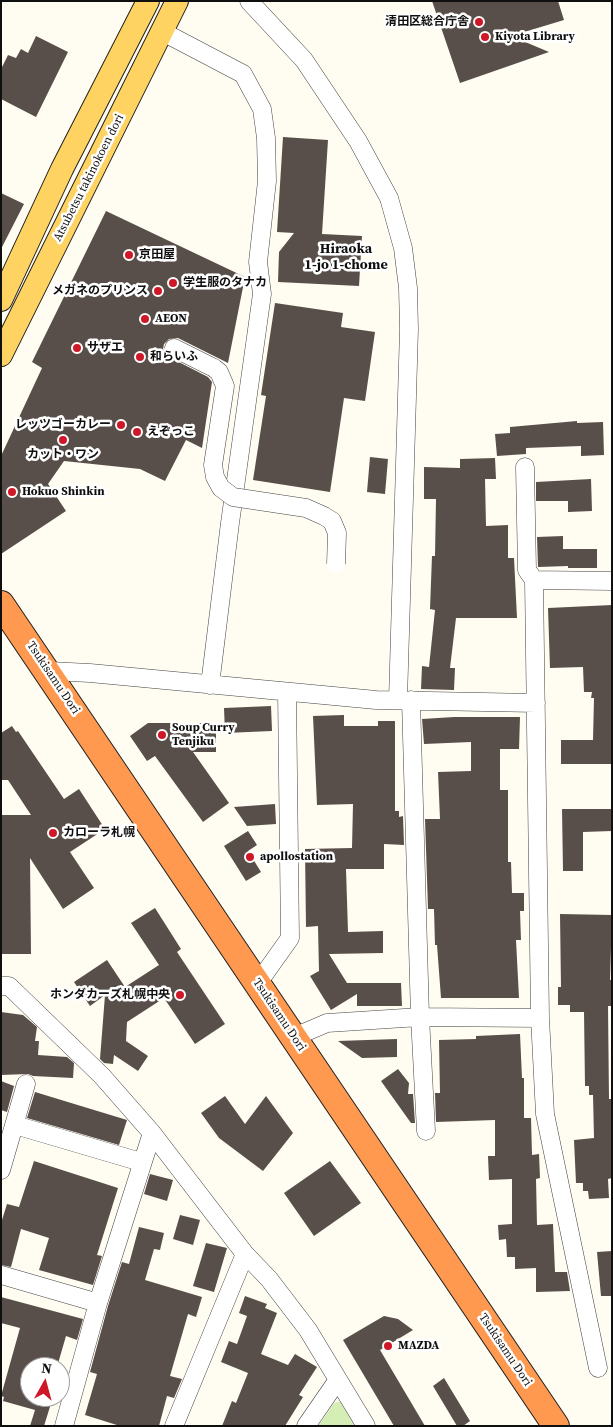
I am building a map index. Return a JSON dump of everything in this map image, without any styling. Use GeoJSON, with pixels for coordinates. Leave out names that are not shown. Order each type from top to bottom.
{"type":"FeatureCollection","features":[{"type":"Feature","properties":{"kind":"highway","name":"Tsukisamu Dori"},"geometry":{"type":"LineString","coordinates":[[1,604],[49,671],[556,1426]]}},
{"type":"Feature","properties":{"kind":"main road","name":"Atsubetsu takinokoen dori"},"geometry":{"type":"LineString","coordinates":[[1,300],[148,1]]}},
{"type":"Feature","properties":{"kind":"main road","name":"Atsubetsu takinokoen dori"},"geometry":{"type":"LineString","coordinates":[[1,356],[177,1]]}},
{"type":"Feature","properties":{"kind":"main road"},"geometry":{"type":"LineString","coordinates":[[52,193],[76,204]]}},
{"type":"Feature","properties":{"kind":"street"},"geometry":{"type":"LineString","coordinates":[[249,1],[304,60],[358,141],[388,198],[403,248],[408,288],[409,328],[405,700],[426,1131]]}},
{"type":"Feature","properties":{"kind":"street"},"geometry":{"type":"LineString","coordinates":[[163,32],[243,74],[262,109],[266,138],[267,181],[258,262],[262,294],[230,523],[210,685]]}},
{"type":"Feature","properties":{"kind":"street"},"geometry":{"type":"LineString","coordinates":[[174,348],[214,368],[219,372],[225,386],[213,465],[215,477],[221,488],[233,497],[306,508],[332,521],[337,533],[336,569]]}},
{"type":"Feature","properties":{"kind":"street"},"geometry":{"type":"LineString","coordinates":[[525,467],[526,570],[534,580],[540,1018],[545,1114],[598,1368]]}},
{"type":"Feature","properties":{"kind":"street"},"geometry":{"type":"LineString","coordinates":[[534,580],[612,581]]}},
{"type":"Feature","properties":{"kind":"street"},"geometry":{"type":"LineString","coordinates":[[49,671],[90,673],[287,692],[405,700],[536,703]]}},
{"type":"Feature","properties":{"kind":"street"},"geometry":{"type":"LineString","coordinates":[[258,984],[290,938],[287,692]]}},
{"type":"Feature","properties":{"kind":"street"},"geometry":{"type":"LineString","coordinates":[[1,986],[9,986],[102,1076],[152,1134],[245,1254],[269,1279],[308,1330],[337,1381],[366,1426]]}},
{"type":"Feature","properties":{"kind":"street"},"geometry":{"type":"LineString","coordinates":[[294,1037],[327,1023],[420,1017],[540,1018]]}},
{"type":"Feature","properties":{"kind":"street"},"geometry":{"type":"LineString","coordinates":[[1,1170],[26,1084]]}},
{"type":"Feature","properties":{"kind":"street"},"geometry":{"type":"LineString","coordinates":[[15,1124],[141,1162]]}},
{"type":"Feature","properties":{"kind":"street"},"geometry":{"type":"LineString","coordinates":[[64,1426],[98,1303],[141,1162],[152,1134]]}},
{"type":"Feature","properties":{"kind":"street"},"geometry":{"type":"LineString","coordinates":[[174,1426],[245,1254]]}},
{"type":"Feature","properties":{"kind":"street"},"geometry":{"type":"LineString","coordinates":[[1,1275],[98,1303]]}},
{"type":"Feature","properties":{"kind":"street"},"geometry":{"type":"LineString","coordinates":[[306,1426],[337,1381]]}},
{"type":"Feature","properties":{"kind":"green space"},"geometry":{"type":"Polygon","coordinates":[[[341,1401],[355,1426],[318,1426],[334,1403],[341,1401]]]}},
{"type":"Feature","properties":{"kind":"building","name":"清田区総合庁舎"},"geometry":{"type":"Polygon","coordinates":[[[432,1],[558,1],[564,20],[511,36],[549,52],[460,83],[432,1]]]}},
{"type":"Feature","properties":{"kind":"building"},"geometry":{"type":"Polygon","coordinates":[[[36,36],[68,52],[36,117],[1,99],[1,69],[8,55],[16,58],[21,49],[28,53],[36,36]]]}},
{"type":"Feature","properties":{"kind":"building"},"geometry":{"type":"Polygon","coordinates":[[[283,137],[328,140],[322,234],[362,236],[359,286],[278,282],[279,252],[294,233],[277,232],[283,137]]]}},
{"type":"Feature","properties":{"kind":"building"},"geometry":{"type":"Polygon","coordinates":[[[1,193],[24,204],[1,249],[1,193]]]}},
{"type":"Feature","properties":{"kind":"building","name":"AEON"},"geometry":{"type":"Polygon","coordinates":[[[106,211],[245,277],[228,363],[178,338],[169,339],[164,344],[163,349],[169,357],[208,377],[212,382],[202,448],[186,440],[165,481],[140,469],[64,461],[48,484],[66,511],[1,554],[1,456],[42,368],[32,362],[106,211]]]}},
{"type":"Feature","properties":{"kind":"building"},"geometry":{"type":"Polygon","coordinates":[[[275,303],[343,313],[341,327],[375,332],[365,401],[344,398],[330,492],[253,480],[266,396],[261,395],[275,303]]]}},
{"type":"Feature","properties":{"kind":"building"},"geometry":{"type":"Polygon","coordinates":[[[577,421],[577,423],[603,422],[604,455],[581,456],[581,446],[526,448],[526,454],[497,456],[495,434],[510,433],[510,427],[577,421]]]}},
{"type":"Feature","properties":{"kind":"building"},"geometry":{"type":"Polygon","coordinates":[[[370,457],[388,459],[385,494],[367,492],[370,457]]]}},
{"type":"Feature","properties":{"kind":"building"},"geometry":{"type":"Polygon","coordinates":[[[495,458],[496,479],[485,479],[486,526],[508,525],[508,558],[514,558],[517,618],[456,618],[450,668],[455,668],[454,690],[421,689],[422,666],[429,667],[435,610],[430,609],[432,556],[435,556],[436,499],[424,499],[424,467],[460,468],[460,459],[495,458]]]}},
{"type":"Feature","properties":{"kind":"building"},"geometry":{"type":"Polygon","coordinates":[[[591,479],[592,511],[568,512],[568,501],[536,501],[536,482],[591,479]]]}},
{"type":"Feature","properties":{"kind":"building"},"geometry":{"type":"Polygon","coordinates":[[[563,536],[563,549],[597,549],[597,568],[568,568],[568,566],[538,567],[537,537],[563,536]]]}},
{"type":"Feature","properties":{"kind":"building"},"geometry":{"type":"Polygon","coordinates":[[[612,605],[612,764],[561,764],[561,740],[593,740],[594,698],[591,698],[592,692],[584,692],[583,667],[550,668],[548,608],[612,605]]]}},
{"type":"Feature","properties":{"kind":"building"},"geometry":{"type":"Polygon","coordinates":[[[271,706],[272,731],[225,733],[224,708],[271,706]]]}},
{"type":"Feature","properties":{"kind":"building"},"geometry":{"type":"Polygon","coordinates":[[[344,715],[344,726],[378,726],[378,721],[395,721],[395,811],[399,811],[399,817],[403,816],[404,845],[384,844],[384,869],[346,869],[348,932],[383,931],[383,953],[329,954],[347,983],[401,983],[402,1006],[357,1006],[357,994],[331,1010],[310,976],[319,971],[318,926],[306,927],[305,849],[352,848],[353,804],[317,805],[313,716],[344,715]]]}},
{"type":"Feature","properties":{"kind":"building"},"geometry":{"type":"Polygon","coordinates":[[[520,717],[519,749],[500,749],[500,790],[508,790],[508,862],[511,862],[512,893],[524,893],[524,911],[520,911],[521,940],[516,940],[519,998],[441,998],[437,945],[435,945],[434,909],[428,909],[425,819],[440,819],[438,772],[471,771],[471,742],[424,744],[422,719],[520,717]]]}},
{"type":"Feature","properties":{"kind":"building"},"geometry":{"type":"Polygon","coordinates":[[[148,723],[216,723],[216,752],[193,752],[229,803],[203,822],[155,756],[147,761],[130,736],[148,723]]]}},
{"type":"Feature","properties":{"kind":"building"},"geometry":{"type":"Polygon","coordinates":[[[12,726],[16,732],[18,731],[64,799],[79,789],[105,829],[70,852],[94,888],[63,909],[30,858],[31,954],[1,954],[1,815],[31,815],[8,780],[1,780],[1,733],[12,726]]]}},
{"type":"Feature","properties":{"kind":"building"},"geometry":{"type":"Polygon","coordinates":[[[275,804],[276,824],[247,826],[234,807],[275,804]]]}},
{"type":"Feature","properties":{"kind":"building"},"geometry":{"type":"Polygon","coordinates":[[[562,809],[612,809],[612,831],[583,832],[583,871],[563,871],[562,809]]]}},
{"type":"Feature","properties":{"kind":"building"},"geometry":{"type":"Polygon","coordinates":[[[248,831],[257,845],[248,851],[261,872],[246,881],[224,846],[248,831]]]}},
{"type":"Feature","properties":{"kind":"building"},"geometry":{"type":"Polygon","coordinates":[[[155,908],[181,949],[177,952],[225,1024],[195,1044],[164,998],[127,1022],[126,1041],[148,1056],[138,1071],[114,1055],[113,1064],[104,1063],[100,1059],[105,995],[90,1006],[74,982],[107,960],[125,987],[159,965],[131,923],[155,908]]]}},
{"type":"Feature","properties":{"kind":"building"},"geometry":{"type":"Polygon","coordinates":[[[560,914],[612,915],[610,980],[612,980],[612,1006],[608,1006],[609,1099],[612,1099],[612,1178],[608,1179],[609,1198],[589,1199],[588,1191],[583,1191],[583,1183],[576,1183],[574,1140],[594,1138],[593,1095],[589,1095],[589,1086],[585,1086],[584,1012],[570,1012],[570,1005],[558,1005],[558,987],[561,987],[560,914]]]}},
{"type":"Feature","properties":{"kind":"building"},"geometry":{"type":"Polygon","coordinates":[[[1,1012],[23,1015],[37,1027],[35,1041],[39,1041],[38,1055],[67,1057],[74,1063],[73,1078],[33,1076],[28,1074],[1,1075],[1,1012]]]}},
{"type":"Feature","properties":{"kind":"building"},"geometry":{"type":"Polygon","coordinates":[[[520,1034],[522,1078],[524,1078],[524,1118],[531,1118],[532,1155],[539,1154],[540,1178],[536,1179],[537,1225],[553,1224],[555,1272],[567,1272],[570,1291],[536,1292],[536,1268],[515,1269],[515,1257],[507,1257],[506,1239],[499,1240],[498,1225],[512,1224],[512,1179],[489,1180],[488,1156],[495,1156],[495,1120],[436,1122],[435,1093],[440,1093],[439,1040],[476,1039],[476,1036],[520,1034]]]}},
{"type":"Feature","properties":{"kind":"building"},"geometry":{"type":"Polygon","coordinates":[[[397,1039],[397,1057],[362,1058],[338,1041],[397,1039]]]}},
{"type":"Feature","properties":{"kind":"building"},"geometry":{"type":"Polygon","coordinates":[[[398,1069],[409,1083],[408,1094],[413,1094],[415,1123],[411,1123],[381,1081],[398,1069]]]}},
{"type":"Feature","properties":{"kind":"building"},"geometry":{"type":"Polygon","coordinates":[[[1,1081],[14,1086],[7,1112],[1,1110],[1,1081]]]}},
{"type":"Feature","properties":{"kind":"building"},"geometry":{"type":"Polygon","coordinates":[[[35,1092],[127,1120],[119,1145],[27,1118],[35,1092]]]}},
{"type":"Feature","properties":{"kind":"building"},"geometry":{"type":"Polygon","coordinates":[[[225,1096],[245,1124],[266,1096],[293,1133],[263,1171],[219,1138],[201,1113],[225,1096]]]}},
{"type":"Feature","properties":{"kind":"building"},"geometry":{"type":"Polygon","coordinates":[[[34,1161],[118,1188],[97,1255],[102,1256],[93,1285],[39,1270],[49,1238],[21,1229],[11,1267],[1,1265],[1,1223],[7,1204],[19,1207],[34,1161]]]}},
{"type":"Feature","properties":{"kind":"building"},"geometry":{"type":"Polygon","coordinates":[[[330,1161],[361,1203],[314,1236],[284,1193],[330,1161]]]}},
{"type":"Feature","properties":{"kind":"building"},"geometry":{"type":"Polygon","coordinates":[[[150,1174],[173,1180],[167,1201],[144,1194],[150,1174]]]}},
{"type":"Feature","properties":{"kind":"building"},"geometry":{"type":"Polygon","coordinates":[[[180,1215],[200,1220],[193,1245],[173,1239],[180,1215]]]}},
{"type":"Feature","properties":{"kind":"building"},"geometry":{"type":"Polygon","coordinates":[[[139,1227],[164,1233],[160,1250],[154,1249],[145,1280],[202,1297],[196,1317],[188,1314],[170,1376],[182,1379],[174,1398],[167,1396],[159,1426],[120,1426],[85,1415],[97,1374],[90,1372],[108,1306],[122,1262],[129,1264],[139,1227]]]}},
{"type":"Feature","properties":{"kind":"building"},"geometry":{"type":"Polygon","coordinates":[[[206,1243],[227,1248],[214,1292],[193,1286],[206,1243]]]}},
{"type":"Feature","properties":{"kind":"building"},"geometry":{"type":"Polygon","coordinates":[[[612,1251],[612,1296],[601,1296],[597,1252],[612,1251]]]}},
{"type":"Feature","properties":{"kind":"building"},"geometry":{"type":"Polygon","coordinates":[[[245,1296],[267,1304],[265,1308],[277,1313],[261,1354],[288,1365],[295,1354],[317,1367],[299,1395],[303,1397],[285,1426],[222,1426],[232,1401],[236,1403],[248,1373],[221,1362],[229,1341],[237,1344],[247,1316],[239,1313],[245,1296]]]}},
{"type":"Feature","properties":{"kind":"building"},"geometry":{"type":"Polygon","coordinates":[[[1,1297],[83,1319],[77,1340],[66,1336],[60,1357],[20,1357],[20,1406],[3,1401],[4,1397],[1,1396],[20,1328],[1,1323],[1,1297]]]}},
{"type":"Feature","properties":{"kind":"building"},"geometry":{"type":"Polygon","coordinates":[[[384,1316],[398,1319],[413,1330],[380,1350],[425,1426],[394,1426],[343,1340],[384,1316]]]}},
{"type":"Feature","properties":{"kind":"building"},"geometry":{"type":"Polygon","coordinates":[[[444,1378],[470,1421],[463,1426],[457,1426],[433,1386],[444,1378]]]}},
{"type":"Feature","properties":{"kind":"building"},"geometry":{"type":"Polygon","coordinates":[[[24,1407],[50,1407],[44,1426],[30,1426],[35,1410],[24,1407]]]}},
{"type":"Feature","properties":{"kind":"place","name":"清田区総合庁舎"},"geometry":{"type":"Point","coordinates":[479,22]}},
{"type":"Feature","properties":{"kind":"place","name":"Kiyota Library"},"geometry":{"type":"Point","coordinates":[485,37]}},
{"type":"Feature","properties":{"kind":"place","name":"京田屋"},"geometry":{"type":"Point","coordinates":[129,255]}},
{"type":"Feature","properties":{"kind":"place","name":"学生服のタナカ"},"geometry":{"type":"Point","coordinates":[173,283]}},
{"type":"Feature","properties":{"kind":"place","name":"メガネのプリンス"},"geometry":{"type":"Point","coordinates":[158,291]}},
{"type":"Feature","properties":{"kind":"place","name":"AEON"},"geometry":{"type":"Point","coordinates":[145,319]}},
{"type":"Feature","properties":{"kind":"place","name":"サザエ"},"geometry":{"type":"Point","coordinates":[77,348]}},
{"type":"Feature","properties":{"kind":"place","name":"和らいふ"},"geometry":{"type":"Point","coordinates":[140,357]}},
{"type":"Feature","properties":{"kind":"place","name":"レッツゴーカレー"},"geometry":{"type":"Point","coordinates":[121,425]}},
{"type":"Feature","properties":{"kind":"place","name":"えぞっこ"},"geometry":{"type":"Point","coordinates":[137,432]}},
{"type":"Feature","properties":{"kind":"place","name":"カット・ワン"},"geometry":{"type":"Point","coordinates":[63,440]}},
{"type":"Feature","properties":{"kind":"place","name":"Hokuo Shinkin"},"geometry":{"type":"Point","coordinates":[12,492]}},
{"type":"Feature","properties":{"kind":"place","name":"Soup Curry Tenjiku"},"geometry":{"type":"Point","coordinates":[162,735]}},
{"type":"Feature","properties":{"kind":"place","name":"カローラ札幌"},"geometry":{"type":"Point","coordinates":[53,833]}},
{"type":"Feature","properties":{"kind":"place","name":"apollostation"},"geometry":{"type":"Point","coordinates":[250,857]}},
{"type":"Feature","properties":{"kind":"place","name":"ホンダカーズ札幌中央"},"geometry":{"type":"Point","coordinates":[180,995]}},
{"type":"Feature","properties":{"kind":"place","name":"MAZDA"},"geometry":{"type":"Point","coordinates":[388,1346]}},
{"type":"Feature","properties":{"kind":"district","name":"Hiraoka 1-jo 1-chome"},"geometry":{"type":"Point","coordinates":[346,258]}}]}
